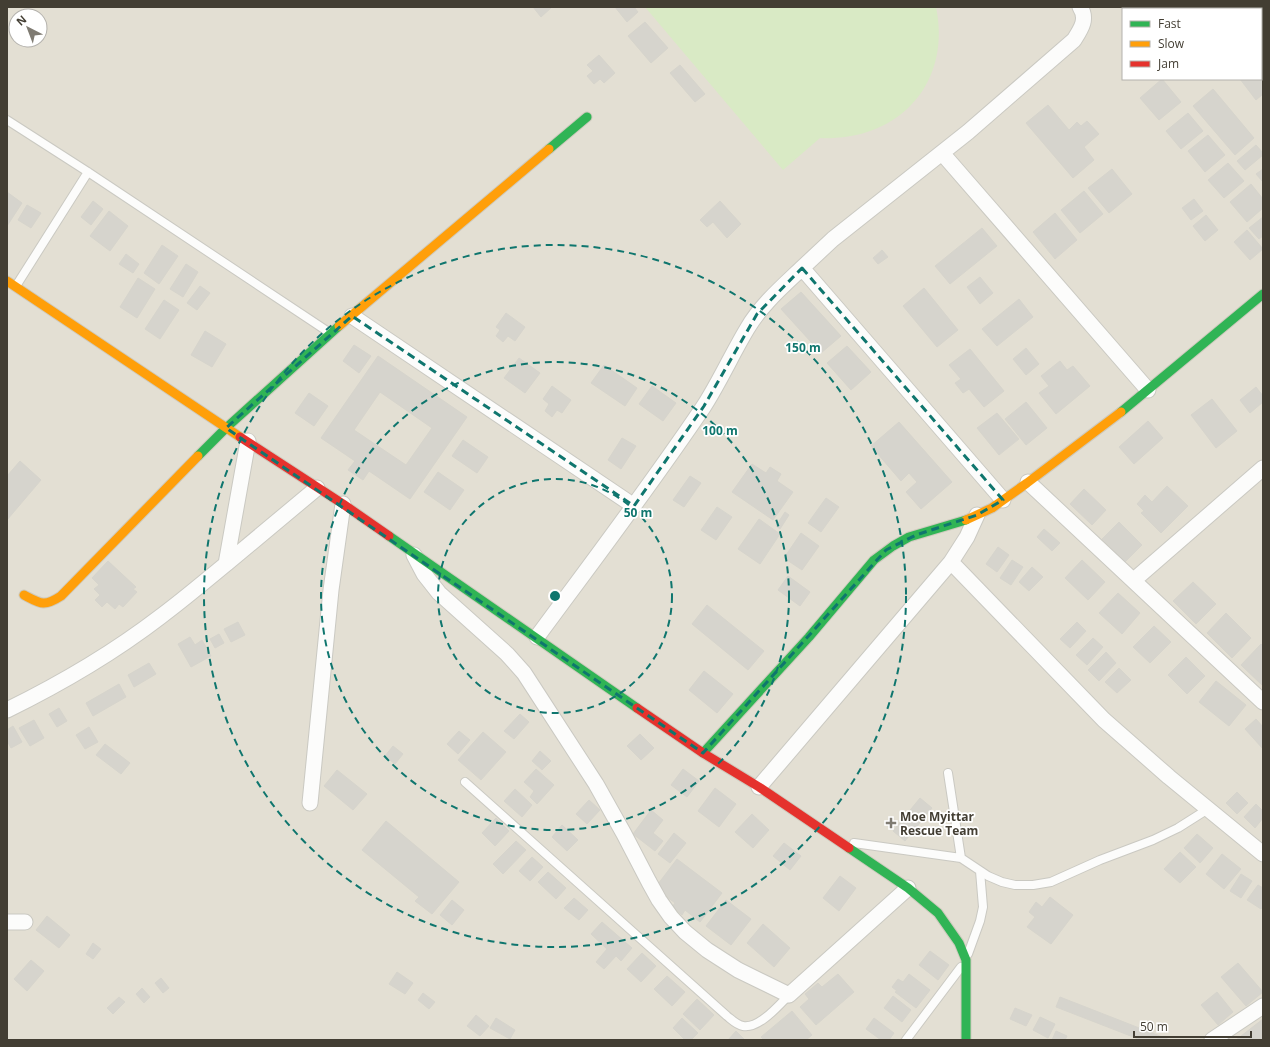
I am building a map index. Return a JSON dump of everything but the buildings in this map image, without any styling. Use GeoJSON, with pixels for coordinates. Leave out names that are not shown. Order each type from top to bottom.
{"type":"FeatureCollection","features":[{"type":"Feature","properties":{"kind":"street"},"geometry":{"type":"LineString","coordinates":[[537,637],[634,506],[704,406],[747,329],[772,297],[833,239],[968,132],[1074,40],[1084,22],[1084,16],[1080,7]]}},
{"type":"Feature","properties":{"kind":"street"},"geometry":{"type":"LineString","coordinates":[[24,595],[40,604],[52,602],[61,596],[226,428],[331,333],[588,118]]}},
{"type":"Feature","properties":{"kind":"street"},"geometry":{"type":"LineString","coordinates":[[942,153],[1148,390]]}},
{"type":"Feature","properties":{"kind":"street"},"geometry":{"type":"LineString","coordinates":[[802,268],[1003,500]]}},
{"type":"Feature","properties":{"kind":"street"},"geometry":{"type":"LineString","coordinates":[[7,281],[226,428],[343,504],[703,753],[759,787],[908,888],[938,913],[949,927],[966,960],[966,1040]]}},
{"type":"Feature","properties":{"kind":"street"},"geometry":{"type":"LineString","coordinates":[[703,753],[809,637],[874,560],[886,550],[916,534],[943,527],[978,515],[990,509],[1078,446],[1263,294]]}},
{"type":"Feature","properties":{"kind":"street"},"geometry":{"type":"LineString","coordinates":[[352,316],[634,506]]}},
{"type":"Feature","properties":{"kind":"street"},"geometry":{"type":"LineString","coordinates":[[226,564],[248,442]]}},
{"type":"Feature","properties":{"kind":"street"},"geometry":{"type":"LineString","coordinates":[[1134,580],[1263,468]]}},
{"type":"Feature","properties":{"kind":"street"},"geometry":{"type":"LineString","coordinates":[[1028,482],[1263,702]]}},
{"type":"Feature","properties":{"kind":"street"},"geometry":{"type":"LineString","coordinates":[[7,710],[46,691],[105,655],[160,618],[317,488]]}},
{"type":"Feature","properties":{"kind":"street"},"geometry":{"type":"LineString","coordinates":[[310,803],[331,590],[343,504]]}},
{"type":"Feature","properties":{"kind":"street"},"geometry":{"type":"LineString","coordinates":[[759,787],[952,562],[978,515]]}},
{"type":"Feature","properties":{"kind":"street"},"geometry":{"type":"LineString","coordinates":[[413,553],[424,574],[439,593],[507,654],[524,673],[596,784],[659,900],[685,932],[707,950],[738,970],[789,995],[908,888]]}},
{"type":"Feature","properties":{"kind":"street"},"geometry":{"type":"LineString","coordinates":[[952,562],[1104,720],[1263,854]]}},
{"type":"Feature","properties":{"kind":"street"},"geometry":{"type":"LineString","coordinates":[[7,922],[25,922]]}},
{"type":"Feature","properties":{"kind":"street"},"geometry":{"type":"LineString","coordinates":[[1212,1040],[1263,1006]]}},
{"type":"Feature","properties":{"kind":"lane"},"geometry":{"type":"LineString","coordinates":[[7,120],[331,333]]}},
{"type":"Feature","properties":{"kind":"lane"},"geometry":{"type":"LineString","coordinates":[[16,286],[88,172]]}},
{"type":"Feature","properties":{"kind":"lane"},"geometry":{"type":"LineString","coordinates":[[948,773],[961,858]]}},
{"type":"Feature","properties":{"kind":"lane"},"geometry":{"type":"LineString","coordinates":[[465,782],[737,1024],[749,1026],[761,1021],[789,995]]}},
{"type":"Feature","properties":{"kind":"lane"},"geometry":{"type":"LineString","coordinates":[[838,841],[961,858],[980,871],[1002,882],[1015,885],[1033,885],[1051,882],[1100,860],[1162,836],[1208,809]]}},
{"type":"Feature","properties":{"kind":"lane"},"geometry":{"type":"LineString","coordinates":[[906,1040],[966,960],[980,922],[983,907],[980,871]]}},
{"type":"Feature","properties":{"kind":"highlighted area"},"geometry":{"type":"Polygon","coordinates":[[[802,268],[1003,500],[977,515],[916,535],[886,550],[703,753],[226,428],[352,316],[634,506],[704,406],[757,314],[802,268]]]}},
{"type":"Feature","properties":{"kind":"shaded area"},"geometry":{"type":"Polygon","coordinates":[[[7,7],[1263,7],[1263,1040],[7,1040],[7,7]]]}},
{"type":"Feature","properties":{"kind":"green space"},"geometry":{"type":"Polygon","coordinates":[[[645,7],[936,7],[939,35],[936,61],[927,83],[913,103],[895,119],[873,130],[848,137],[820,138],[783,170],[645,7]]]}},
{"type":"Feature","properties":{"kind":"traffic: fast"},"geometry":{"type":"LineString","coordinates":[[549,149],[587,117]]}},
{"type":"Feature","properties":{"kind":"traffic: fast"},"geometry":{"type":"LineString","coordinates":[[1121,412],[1263,294]]}},
{"type":"Feature","properties":{"kind":"traffic: fast"},"geometry":{"type":"LineString","coordinates":[[198,456],[226,428],[339,326]]}},
{"type":"Feature","properties":{"kind":"traffic: fast"},"geometry":{"type":"LineString","coordinates":[[703,753],[809,637],[874,560],[893,546],[909,537],[966,520]]}},
{"type":"Feature","properties":{"kind":"traffic: fast"},"geometry":{"type":"LineString","coordinates":[[389,536],[637,708]]}},
{"type":"Feature","properties":{"kind":"traffic: fast"},"geometry":{"type":"LineString","coordinates":[[849,848],[908,888],[938,913],[959,943],[966,960],[966,1040]]}},
{"type":"Feature","properties":{"kind":"traffic: slow"},"geometry":{"type":"LineString","coordinates":[[339,326],[549,149]]}},
{"type":"Feature","properties":{"kind":"traffic: slow"},"geometry":{"type":"LineString","coordinates":[[7,281],[240,437]]}},
{"type":"Feature","properties":{"kind":"traffic: slow"},"geometry":{"type":"LineString","coordinates":[[966,520],[992,508],[1121,412]]}},
{"type":"Feature","properties":{"kind":"traffic: slow"},"geometry":{"type":"LineString","coordinates":[[24,595],[42,603],[50,602],[61,596],[198,456]]}},
{"type":"Feature","properties":{"kind":"traffic: jam"},"geometry":{"type":"LineString","coordinates":[[240,437],[389,536]]}},
{"type":"Feature","properties":{"kind":"traffic: jam"},"geometry":{"type":"LineString","coordinates":[[637,708],[703,753],[759,787],[849,848]]}},
{"type":"Feature","properties":{"kind":"place","name":"Moe Myittar Rescue Team"},"geometry":{"type":"Point","coordinates":[891,823]}}]}
